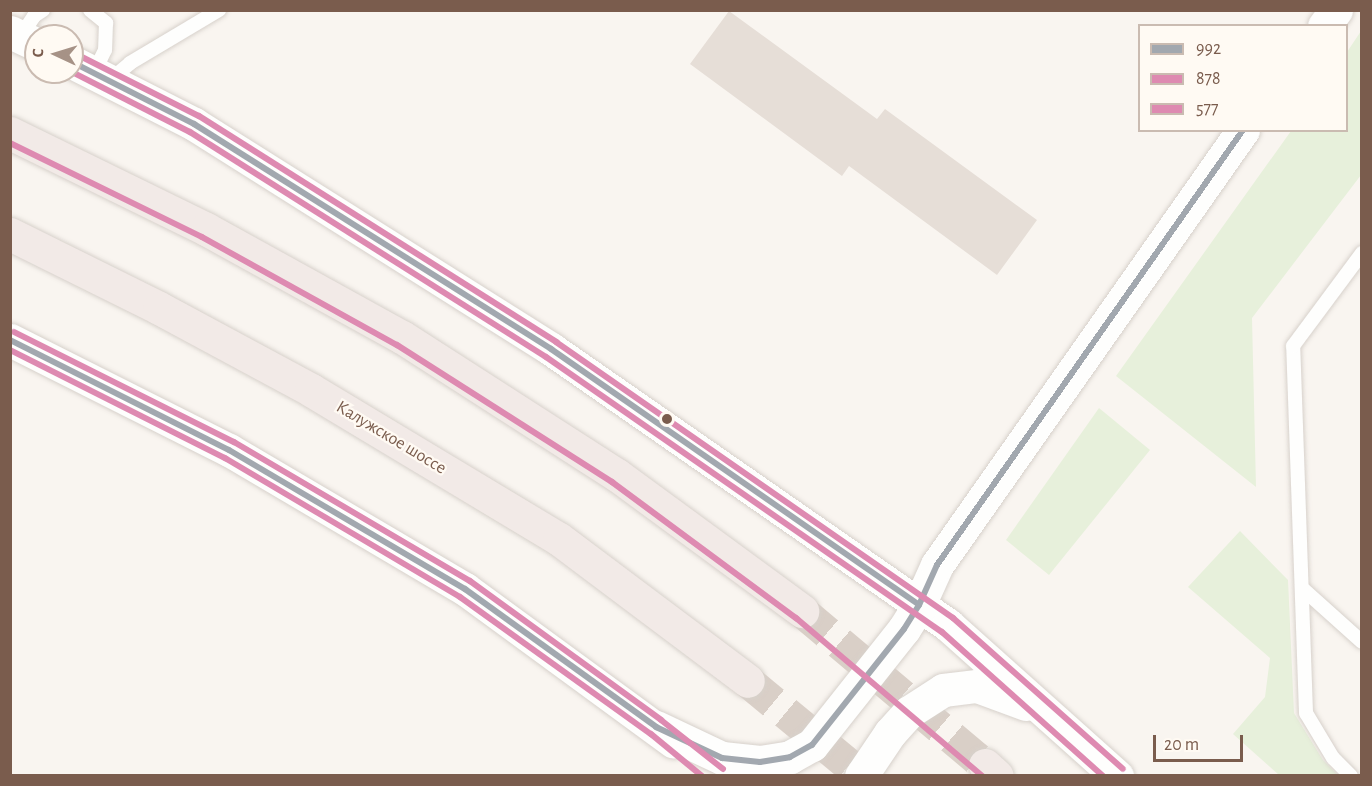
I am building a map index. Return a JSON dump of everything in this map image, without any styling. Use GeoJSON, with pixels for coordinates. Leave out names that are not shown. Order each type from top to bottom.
{"type":"FeatureCollection","features":[{"type":"Feature","properties":{"kind":"highway"},"geometry":{"type":"LineString","coordinates":[[10,133],[206,229],[402,337],[617,475],[802,611]]}},
{"type":"Feature","properties":{"kind":"highway","name":"Калужское шоссе"},"geometry":{"type":"LineString","coordinates":[[10,234],[159,308],[311,390],[559,539],[748,681]]}},
{"type":"Feature","properties":{"kind":"main road"},"geometry":{"type":"LineString","coordinates":[[1325,24],[1335,10]]}},
{"type":"Feature","properties":{"kind":"main road"},"geometry":{"type":"LineString","coordinates":[[92,72],[194,124],[551,349],[948,625],[1117,776]]}},
{"type":"Feature","properties":{"kind":"main road"},"geometry":{"type":"LineString","coordinates":[[656,727],[722,758],[760,762],[790,758],[812,745],[904,629],[919,605],[937,565],[1242,132]]}},
{"type":"Feature","properties":{"kind":"main road"},"geometry":{"type":"LineString","coordinates":[[10,340],[229,450],[455,583],[656,727],[717,776]]}},
{"type":"Feature","properties":{"kind":"main road"},"geometry":{"type":"LineString","coordinates":[[861,776],[890,733],[909,712],[943,690],[976,686],[1012,697],[1047,714]]}},
{"type":"Feature","properties":{"kind":"lane"},"geometry":{"type":"LineString","coordinates":[[22,38],[34,15],[43,10]]}},
{"type":"Feature","properties":{"kind":"lane"},"geometry":{"type":"LineString","coordinates":[[90,10],[109,17],[105,50],[92,72]]}},
{"type":"Feature","properties":{"kind":"lane"},"geometry":{"type":"LineString","coordinates":[[92,72],[130,63],[219,10]]}},
{"type":"Feature","properties":{"kind":"lane"},"geometry":{"type":"LineString","coordinates":[[1351,776],[1333,758],[1306,713],[1293,346],[1362,253]]}},
{"type":"Feature","properties":{"kind":"lane"},"geometry":{"type":"LineString","coordinates":[[1303,590],[1362,642]]}},
{"type":"Feature","properties":{"kind":"green space"},"geometry":{"type":"Polygon","coordinates":[[[1361,31],[1361,175],[1252,318],[1256,487],[1116,376],[1290,132],[1348,132],[1348,50],[1361,31]]]}},
{"type":"Feature","properties":{"kind":"green space"},"geometry":{"type":"Polygon","coordinates":[[[1099,408],[1150,450],[1049,575],[1006,540],[1099,408]]]}},
{"type":"Feature","properties":{"kind":"green space"},"geometry":{"type":"Polygon","coordinates":[[[1240,531],[1288,580],[1294,713],[1323,760],[1338,775],[1279,775],[1233,734],[1265,697],[1270,658],[1188,587],[1240,531]]]}},
{"type":"Feature","properties":{"kind":"building"},"geometry":{"type":"Polygon","coordinates":[[[729,11],[877,119],[885,109],[1037,220],[997,275],[849,166],[842,176],[690,64],[729,11]]]}},
{"type":"Feature","properties":{"kind":"tunnel"},"geometry":{"type":"LineString","coordinates":[[802,611],[985,765]]}},
{"type":"Feature","properties":{"kind":"tunnel"},"geometry":{"type":"LineString","coordinates":[[748,681],[863,776]]}},
{"type":"Feature","properties":{"kind":"transit line","name":"577"},"geometry":{"type":"LineString","coordinates":[[84,58],[199,116],[556,342],[953,618],[1123,769]]}},
{"type":"Feature","properties":{"kind":"transit line","name":"992"},"geometry":{"type":"LineString","coordinates":[[84,68],[194,124],[551,349],[919,605]]}},
{"type":"Feature","properties":{"kind":"transit line","name":"878"},"geometry":{"type":"LineString","coordinates":[[84,78],[190,132],[546,357],[942,632],[1103,776]]}},
{"type":"Feature","properties":{"kind":"transit line","name":"992"},"geometry":{"type":"LineString","coordinates":[[10,340],[229,450],[465,589],[656,727],[722,758],[760,762],[790,757],[812,745],[904,629],[919,605],[937,565],[1242,132]]}},
{"type":"Feature","properties":{"kind":"transit line","name":"878"},"geometry":{"type":"LineString","coordinates":[[10,143],[202,237],[397,345],[612,482],[796,618],[982,776]]}},
{"type":"Feature","properties":{"kind":"transit line","name":"577"},"geometry":{"type":"LineString","coordinates":[[14,332],[234,442],[470,581],[661,720],[723,769]]}},
{"type":"Feature","properties":{"kind":"transit line","name":"878"},"geometry":{"type":"LineString","coordinates":[[10,350],[225,458],[460,597],[651,734],[702,776]]}}]}
